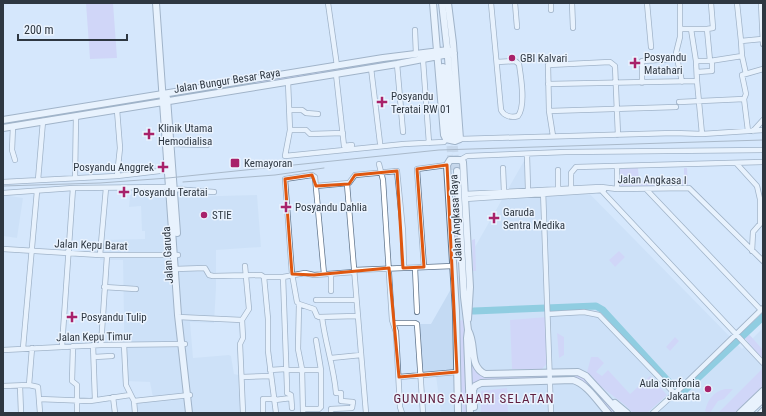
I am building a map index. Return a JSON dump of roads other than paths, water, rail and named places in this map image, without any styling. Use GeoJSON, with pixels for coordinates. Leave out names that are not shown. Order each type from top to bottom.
{"type":"FeatureCollection","features":[{"type":"Feature","properties":{"kind":"main road"},"geometry":{"type":"LineString","coordinates":[[156,3],[164,97]]}},
{"type":"Feature","properties":{"kind":"main road"},"geometry":{"type":"LineString","coordinates":[[433,3],[446,53]]}},
{"type":"Feature","properties":{"kind":"main road"},"geometry":{"type":"LineString","coordinates":[[437,3],[446,53],[452,138]]}},
{"type":"Feature","properties":{"kind":"main road"},"geometry":{"type":"LineString","coordinates":[[442,3],[452,138]]}},
{"type":"Feature","properties":{"kind":"main road"},"geometry":{"type":"LineString","coordinates":[[446,53],[448,3]]}},
{"type":"Feature","properties":{"kind":"main road","name":"Jalan Bungur Besar Raya"},"geometry":{"type":"LineString","coordinates":[[164,97],[199,96],[423,60],[446,53]]}},
{"type":"Feature","properties":{"kind":"main road","name":"Jalan Bungur Besar Raya"},"geometry":{"type":"LineString","coordinates":[[3,120],[126,104],[197,89],[408,55],[446,53]]}},
{"type":"Feature","properties":{"kind":"main road"},"geometry":{"type":"LineString","coordinates":[[408,55],[410,62]]}},
{"type":"Feature","properties":{"kind":"main road"},"geometry":{"type":"LineString","coordinates":[[197,89],[199,96]]}},
{"type":"Feature","properties":{"kind":"main road","name":"Jalan Garuda"},"geometry":{"type":"LineString","coordinates":[[164,97],[170,144],[180,317],[192,413]]}},
{"type":"Feature","properties":{"kind":"main road","name":"Jalan Garuda"},"geometry":{"type":"LineString","coordinates":[[164,97],[168,170],[172,188]]}},
{"type":"Feature","properties":{"kind":"main road","name":"Jalan Bungur Besar Raya"},"geometry":{"type":"LineString","coordinates":[[3,128],[116,110],[126,104]]}},
{"type":"Feature","properties":{"kind":"main road","name":"Jalan Angkasa Raya"},"geometry":{"type":"LineString","coordinates":[[458,413],[456,311],[447,165],[450,160],[460,160],[463,162],[470,287],[467,338],[471,404],[474,413]]}},
{"type":"Feature","properties":{"kind":"main road","name":"Jalan Angkasa Raya"},"geometry":{"type":"LineString","coordinates":[[456,311],[458,292],[454,171],[464,297],[468,319]]}},
{"type":"Feature","properties":{"kind":"main road","name":"Jalan Angkasa Raya"},"geometry":{"type":"LineString","coordinates":[[468,330],[473,338],[475,365],[485,374],[550,372]]}},
{"type":"Feature","properties":{"kind":"main road","name":"Jalan Angkasa Raya"},"geometry":{"type":"LineString","coordinates":[[458,362],[460,369],[463,413]]}},
{"type":"Feature","properties":{"kind":"main road"},"geometry":{"type":"LineString","coordinates":[[550,372],[578,372],[583,374],[610,400],[627,413]]}},
{"type":"Feature","properties":{"kind":"main road"},"geometry":{"type":"LineString","coordinates":[[550,382],[573,380],[580,383],[608,413]]}},
{"type":"Feature","properties":{"kind":"main road","name":"Jalan Angkasa Raya"},"geometry":{"type":"LineString","coordinates":[[470,413],[475,386],[483,383],[550,382]]}},
{"type":"Feature","properties":{"kind":"main road"},"geometry":{"type":"LineString","coordinates":[[740,413],[763,391]]}},
{"type":"Feature","properties":{"kind":"main road","name":"Jalan Garuda"},"geometry":{"type":"LineString","coordinates":[[188,413],[189,396]]}},
{"type":"Feature","properties":{"kind":"main road"},"geometry":{"type":"LineString","coordinates":[[748,413],[763,398]]}},
{"type":"Feature","properties":{"kind":"main road"},"geometry":{"type":"LineString","coordinates":[[610,400],[618,411]]}},
{"type":"Feature","properties":{"kind":"street"},"geometry":{"type":"LineString","coordinates":[[328,3],[337,66]]}},
{"type":"Feature","properties":{"kind":"street"},"geometry":{"type":"LineString","coordinates":[[491,3],[501,110],[507,116],[518,116],[521,111],[522,103],[519,64],[515,61],[497,62]]}},
{"type":"Feature","properties":{"kind":"street"},"geometry":{"type":"LineString","coordinates":[[515,3],[516,27]]}},
{"type":"Feature","properties":{"kind":"street"},"geometry":{"type":"LineString","coordinates":[[551,3],[551,10]]}},
{"type":"Feature","properties":{"kind":"street"},"geometry":{"type":"LineString","coordinates":[[572,3],[573,28]]}},
{"type":"Feature","properties":{"kind":"street"},"geometry":{"type":"LineString","coordinates":[[647,3],[651,47]]}},
{"type":"Feature","properties":{"kind":"street"},"geometry":{"type":"LineString","coordinates":[[680,3],[681,29],[676,53],[682,82]]}},
{"type":"Feature","properties":{"kind":"street"},"geometry":{"type":"LineString","coordinates":[[681,29],[713,28],[712,3]]}},
{"type":"Feature","properties":{"kind":"street"},"geometry":{"type":"LineString","coordinates":[[737,3],[742,56],[746,74]]}},
{"type":"Feature","properties":{"kind":"street"},"geometry":{"type":"LineString","coordinates":[[741,41],[763,42],[762,5]]}},
{"type":"Feature","properties":{"kind":"street"},"geometry":{"type":"LineString","coordinates":[[691,29],[696,61],[702,134]]}},
{"type":"Feature","properties":{"kind":"street"},"geometry":{"type":"LineString","coordinates":[[697,72],[712,71],[708,29]]}},
{"type":"Feature","properties":{"kind":"street"},"geometry":{"type":"LineString","coordinates":[[414,30],[416,54]]}},
{"type":"Feature","properties":{"kind":"street"},"geometry":{"type":"LineString","coordinates":[[696,61],[711,62],[742,56]]}},
{"type":"Feature","properties":{"kind":"street"},"geometry":{"type":"LineString","coordinates":[[642,83],[642,61],[674,59]]}},
{"type":"Feature","properties":{"kind":"street"},"geometry":{"type":"LineString","coordinates":[[423,60],[429,143]]}},
{"type":"Feature","properties":{"kind":"street"},"geometry":{"type":"LineString","coordinates":[[553,136],[549,111],[548,66],[550,63],[610,62],[615,66],[618,135]]}},
{"type":"Feature","properties":{"kind":"street"},"geometry":{"type":"LineString","coordinates":[[397,64],[403,132]]}},
{"type":"Feature","properties":{"kind":"street"},"geometry":{"type":"LineString","coordinates":[[371,68],[380,143]]}},
{"type":"Feature","properties":{"kind":"street"},"geometry":{"type":"LineString","coordinates":[[750,131],[744,99],[746,94],[742,75],[763,69]]}},
{"type":"Feature","properties":{"kind":"street"},"geometry":{"type":"LineString","coordinates":[[336,74],[344,146],[352,145]]}},
{"type":"Feature","properties":{"kind":"street"},"geometry":{"type":"LineString","coordinates":[[548,84],[697,81]]}},
{"type":"Feature","properties":{"kind":"street"},"geometry":{"type":"LineString","coordinates":[[288,82],[290,130],[285,156],[404,144],[444,142],[452,138],[702,134],[763,130]]}},
{"type":"Feature","properties":{"kind":"street"},"geometry":{"type":"LineString","coordinates":[[549,111],[617,109],[677,105],[699,101],[744,99]]}},
{"type":"Feature","properties":{"kind":"street"},"geometry":{"type":"LineString","coordinates":[[116,110],[120,148],[117,176]]}},
{"type":"Feature","properties":{"kind":"street"},"geometry":{"type":"LineString","coordinates":[[290,110],[302,110],[306,114],[318,114]]}},
{"type":"Feature","properties":{"kind":"street"},"geometry":{"type":"LineString","coordinates":[[75,178],[76,116]]}},
{"type":"Feature","properties":{"kind":"street"},"geometry":{"type":"LineString","coordinates":[[750,131],[763,120]]}},
{"type":"Feature","properties":{"kind":"street"},"geometry":{"type":"LineString","coordinates":[[38,180],[43,121]]}},
{"type":"Feature","properties":{"kind":"street"},"geometry":{"type":"LineString","coordinates":[[13,126],[12,150],[15,160]]}},
{"type":"Feature","properties":{"kind":"street"},"geometry":{"type":"LineString","coordinates":[[290,130],[306,130],[310,134],[343,133]]}},
{"type":"Feature","properties":{"kind":"street"},"geometry":{"type":"LineString","coordinates":[[170,144],[207,145]]}},
{"type":"Feature","properties":{"kind":"street"},"geometry":{"type":"LineString","coordinates":[[460,160],[467,156],[566,152],[763,150]]}},
{"type":"Feature","properties":{"kind":"street"},"geometry":{"type":"LineString","coordinates":[[527,155],[528,190]]}},
{"type":"Feature","properties":{"kind":"street"},"geometry":{"type":"LineString","coordinates":[[572,188],[571,173],[573,168],[763,162]]}},
{"type":"Feature","properties":{"kind":"street"},"geometry":{"type":"LineString","coordinates":[[379,164],[396,332],[402,413]]}},
{"type":"Feature","properties":{"kind":"street"},"geometry":{"type":"LineString","coordinates":[[737,164],[757,186],[763,190]]}},
{"type":"Feature","properties":{"kind":"street"},"geometry":{"type":"LineString","coordinates":[[424,268],[417,169],[447,165]]}},
{"type":"Feature","properties":{"kind":"street"},"geometry":{"type":"LineString","coordinates":[[617,167],[617,189]]}},
{"type":"Feature","properties":{"kind":"street"},"geometry":{"type":"LineString","coordinates":[[503,168],[504,192]]}},
{"type":"Feature","properties":{"kind":"street"},"geometry":{"type":"LineString","coordinates":[[3,182],[117,176],[168,170]]}},
{"type":"Feature","properties":{"kind":"street"},"geometry":{"type":"LineString","coordinates":[[558,170],[558,189]]}},
{"type":"Feature","properties":{"kind":"street"},"geometry":{"type":"LineString","coordinates":[[316,186],[347,184],[355,175],[397,171],[403,230],[404,268]]}},
{"type":"Feature","properties":{"kind":"street"},"geometry":{"type":"LineString","coordinates":[[316,340],[321,370],[322,406],[319,409],[303,411],[302,369],[298,349],[299,304],[295,296],[292,274],[285,179],[312,175],[315,177],[324,274]]}},
{"type":"Feature","properties":{"kind":"street"},"geometry":{"type":"LineString","coordinates":[[347,184],[366,413]]}},
{"type":"Feature","properties":{"kind":"street"},"geometry":{"type":"LineString","coordinates":[[752,251],[753,232],[762,224],[762,199],[757,186]]}},
{"type":"Feature","properties":{"kind":"street"},"geometry":{"type":"LineString","coordinates":[[3,193],[73,188],[172,188],[214,192]]}},
{"type":"Feature","properties":{"kind":"street"},"geometry":{"type":"LineString","coordinates":[[62,346],[67,253],[73,188]]}},
{"type":"Feature","properties":{"kind":"street"},"geometry":{"type":"LineString","coordinates":[[100,255],[106,188]]}},
{"type":"Feature","properties":{"kind":"street","name":"Jalan Angkasa I"},"geometry":{"type":"LineString","coordinates":[[465,196],[528,190],[543,192],[572,188],[601,189]]}},
{"type":"Feature","properties":{"kind":"street","name":"Jalan Angkasa I"},"geometry":{"type":"LineString","coordinates":[[465,196],[607,188],[689,188],[763,261]]}},
{"type":"Feature","properties":{"kind":"street"},"geometry":{"type":"LineString","coordinates":[[601,189],[763,363]]}},
{"type":"Feature","properties":{"kind":"street"},"geometry":{"type":"LineString","coordinates":[[646,189],[762,309],[737,335],[653,413]]}},
{"type":"Feature","properties":{"kind":"street"},"geometry":{"type":"LineString","coordinates":[[23,348],[37,191]]}},
{"type":"Feature","properties":{"kind":"street"},"geometry":{"type":"LineString","coordinates":[[543,192],[551,413]]}},
{"type":"Feature","properties":{"kind":"street","name":"Jalan Kepu Barat"},"geometry":{"type":"LineString","coordinates":[[3,249],[107,256],[176,255]]}},
{"type":"Feature","properties":{"kind":"street"},"geometry":{"type":"LineString","coordinates":[[101,345],[107,256]]}},
{"type":"Feature","properties":{"kind":"street"},"geometry":{"type":"LineString","coordinates":[[243,413],[240,344],[243,338],[242,320],[249,308],[245,266]]}},
{"type":"Feature","properties":{"kind":"street"},"geometry":{"type":"LineString","coordinates":[[177,269],[205,268],[209,275],[213,276],[261,275],[264,277],[282,277],[292,274],[331,274],[389,268],[453,266]]}},
{"type":"Feature","properties":{"kind":"street"},"geometry":{"type":"LineString","coordinates":[[415,268],[417,312]]}},
{"type":"Feature","properties":{"kind":"street"},"geometry":{"type":"LineString","coordinates":[[331,274],[331,291]]}},
{"type":"Feature","properties":{"kind":"street"},"geometry":{"type":"LineString","coordinates":[[264,277],[270,370],[276,413]]}},
{"type":"Feature","properties":{"kind":"street"},"geometry":{"type":"LineString","coordinates":[[282,277],[287,392],[291,395],[292,408]]}},
{"type":"Feature","properties":{"kind":"street"},"geometry":{"type":"LineString","coordinates":[[104,287],[136,289]]}},
{"type":"Feature","properties":{"kind":"street"},"geometry":{"type":"LineString","coordinates":[[316,300],[356,300]]}},
{"type":"Feature","properties":{"kind":"street"},"geometry":{"type":"LineString","coordinates":[[299,304],[314,309],[317,316],[357,316]]}},
{"type":"Feature","properties":{"kind":"street"},"geometry":{"type":"LineString","coordinates":[[548,310],[584,312],[599,315],[676,393]]}},
{"type":"Feature","properties":{"kind":"street"},"geometry":{"type":"LineString","coordinates":[[180,317],[242,320]]}},
{"type":"Feature","properties":{"kind":"street"},"geometry":{"type":"LineString","coordinates":[[322,317],[327,348],[331,358],[336,393],[341,393],[341,402],[353,402],[352,408],[331,409],[330,413]]}},
{"type":"Feature","properties":{"kind":"street"},"geometry":{"type":"LineString","coordinates":[[394,323],[417,324],[423,413]]}},
{"type":"Feature","properties":{"kind":"street","name":"Jalan Kepu Timur"},"geometry":{"type":"LineString","coordinates":[[3,350],[62,346],[183,344]]}},
{"type":"Feature","properties":{"kind":"street"},"geometry":{"type":"LineString","coordinates":[[93,345],[95,400]]}},
{"type":"Feature","properties":{"kind":"street"},"geometry":{"type":"LineString","coordinates":[[73,346],[72,381],[77,385],[77,413]]}},
{"type":"Feature","properties":{"kind":"street"},"geometry":{"type":"LineString","coordinates":[[124,346],[126,385],[134,401],[135,413]]}},
{"type":"Feature","properties":{"kind":"street"},"geometry":{"type":"LineString","coordinates":[[29,385],[32,348]]}},
{"type":"Feature","properties":{"kind":"street"},"geometry":{"type":"LineString","coordinates":[[318,349],[327,348]]}},
{"type":"Feature","properties":{"kind":"street"},"geometry":{"type":"LineString","coordinates":[[331,358],[361,355]]}},
{"type":"Feature","properties":{"kind":"street"},"geometry":{"type":"LineString","coordinates":[[94,357],[112,356]]}},
{"type":"Feature","properties":{"kind":"street"},"geometry":{"type":"LineString","coordinates":[[270,370],[321,370]]}},
{"type":"Feature","properties":{"kind":"street"},"geometry":{"type":"LineString","coordinates":[[399,377],[457,372]]}},
{"type":"Feature","properties":{"kind":"street"},"geometry":{"type":"LineString","coordinates":[[242,377],[271,376]]}},
{"type":"Feature","properties":{"kind":"street"},"geometry":{"type":"LineString","coordinates":[[3,386],[38,386],[40,413]]}},
{"type":"Feature","properties":{"kind":"street"},"geometry":{"type":"LineString","coordinates":[[20,386],[21,413]]}},
{"type":"Feature","properties":{"kind":"street"},"geometry":{"type":"LineString","coordinates":[[39,399],[77,401],[130,395]]}},
{"type":"Feature","properties":{"kind":"street"},"geometry":{"type":"LineString","coordinates":[[134,401],[189,396]]}},
{"type":"Feature","properties":{"kind":"street"},"geometry":{"type":"LineString","coordinates":[[112,397],[115,413]]}},
{"type":"Feature","properties":{"kind":"street"},"geometry":{"type":"LineString","coordinates":[[263,413],[263,399],[275,400],[291,398]]}},
{"type":"Feature","properties":{"kind":"waterway"},"geometry":{"type":"LineString","coordinates":[[474,311],[596,306],[603,310],[668,381],[682,393],[763,317]]}},
{"type":"Feature","properties":{"kind":"tunnel"},"geometry":{"type":"LineString","coordinates":[[449,137],[451,171]]}},
{"type":"Feature","properties":{"kind":"tunnel"},"geometry":{"type":"LineString","coordinates":[[454,137],[457,171]]}},
{"type":"Feature","properties":{"kind":"railway"},"geometry":{"type":"LineString","coordinates":[[3,186],[100,183],[168,178],[439,150],[763,140]]}},
{"type":"Feature","properties":{"kind":"railway"},"geometry":{"type":"LineString","coordinates":[[183,182],[275,175],[324,168]]}},
{"type":"Feature","properties":{"kind":"place","name":"GBI Kalvari"},"geometry":{"type":"Point","coordinates":[512,58]}},
{"type":"Feature","properties":{"kind":"place","name":"Posyandu Matahari"},"geometry":{"type":"Point","coordinates":[635,63]}},
{"type":"Feature","properties":{"kind":"place","name":"Posyandu Teratai RW 01"},"geometry":{"type":"Point","coordinates":[382,102]}},
{"type":"Feature","properties":{"kind":"place","name":"Klinik Utama Hemodialisa"},"geometry":{"type":"Point","coordinates":[149,134]}},
{"type":"Feature","properties":{"kind":"place","name":"Kemayoran"},"geometry":{"type":"Point","coordinates":[235,163]}},
{"type":"Feature","properties":{"kind":"place","name":"Posyandu Anggrek"},"geometry":{"type":"Point","coordinates":[163,167]}},
{"type":"Feature","properties":{"kind":"place","name":"Posyandu Teratai"},"geometry":{"type":"Point","coordinates":[124,192]}},
{"type":"Feature","properties":{"kind":"place","name":"Posyandu Dahlia"},"geometry":{"type":"Point","coordinates":[286,207]}},
{"type":"Feature","properties":{"kind":"place","name":"STIE"},"geometry":{"type":"Point","coordinates":[204,215]}},
{"type":"Feature","properties":{"kind":"place","name":"Garuda Sentra Medika"},"geometry":{"type":"Point","coordinates":[494,218]}},
{"type":"Feature","properties":{"kind":"place","name":"Posyandu Tulip"},"geometry":{"type":"Point","coordinates":[72,317]}},
{"type":"Feature","properties":{"kind":"place","name":"Aula Simfonia Jakarta"},"geometry":{"type":"Point","coordinates":[708,389]}},
{"type":"Feature","properties":{"kind":"district","name":"GUNUNG SAHARI SELATAN"},"geometry":{"type":"Point","coordinates":[474,398]}}]}
